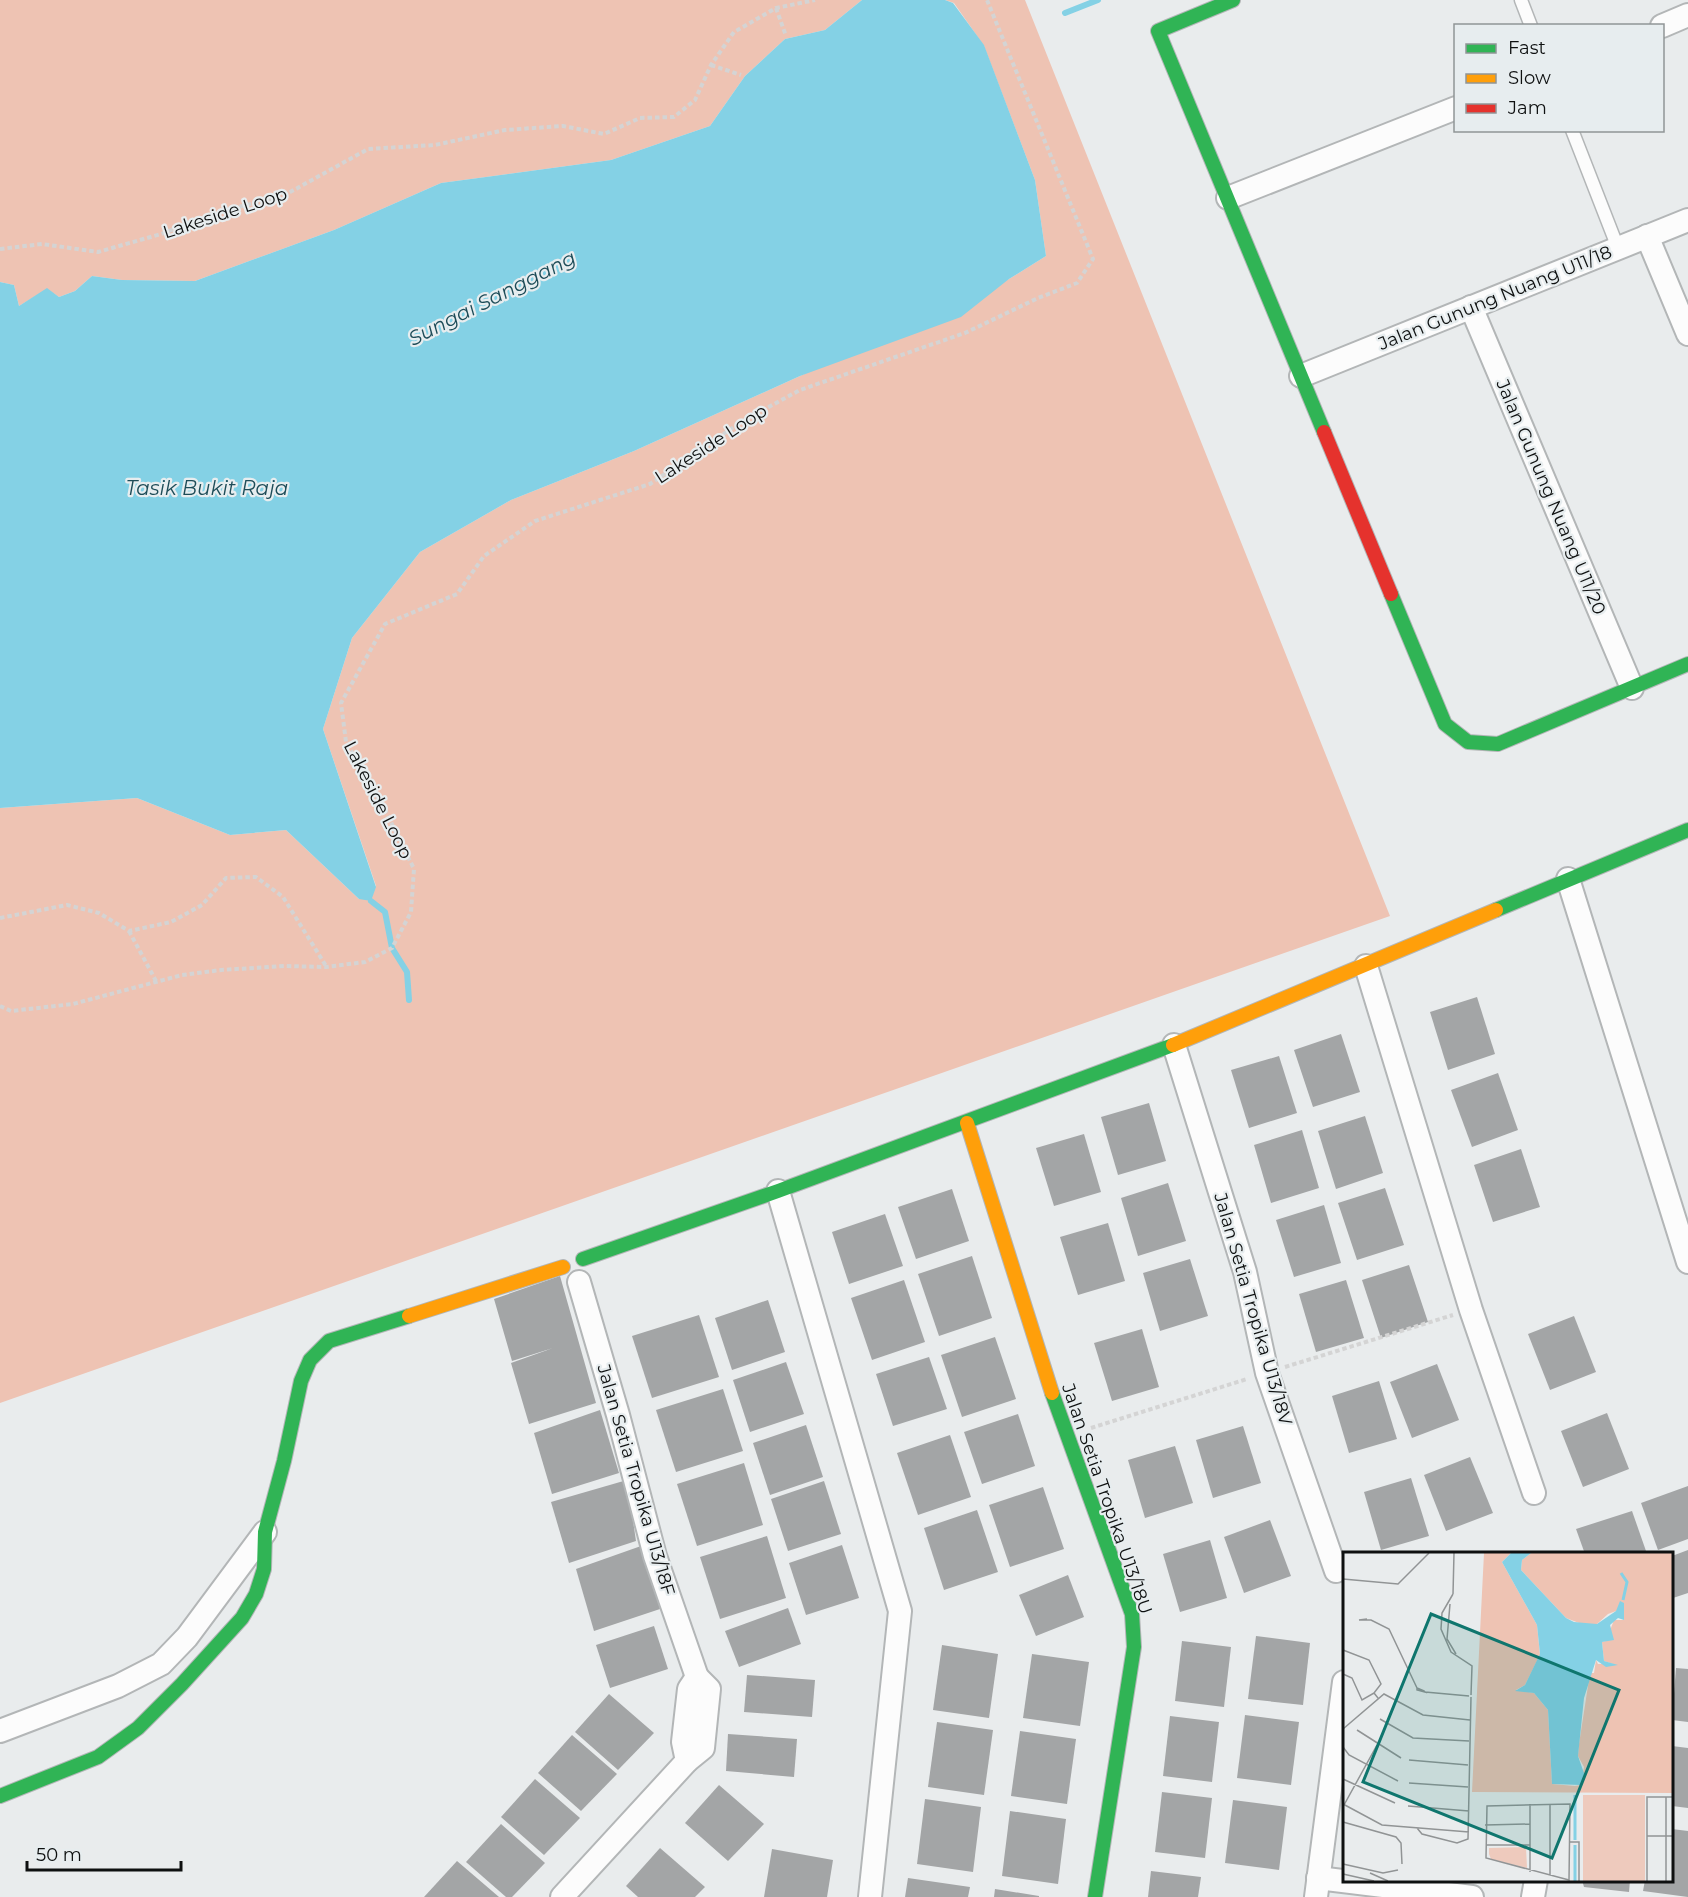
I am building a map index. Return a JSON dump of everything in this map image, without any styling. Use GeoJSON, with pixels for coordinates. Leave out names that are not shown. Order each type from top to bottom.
{"type":"FeatureCollection","features":[{"type":"Feature","properties":{"kind":"street"},"geometry":{"type":"LineString","coordinates":[[1233,0],[1158,31],[1445,724],[1468,742],[1498,744],[1688,664]]}},
{"type":"Feature","properties":{"kind":"street"},"geometry":{"type":"LineString","coordinates":[[1664,25],[1688,15]]}},
{"type":"Feature","properties":{"kind":"street"},"geometry":{"type":"LineString","coordinates":[[1228,198],[1454,108]]}},
{"type":"Feature","properties":{"kind":"street","name":"Jalan Gunung Nuang U11/18"},"geometry":{"type":"LineString","coordinates":[[1301,376],[1688,220]]}},
{"type":"Feature","properties":{"kind":"street"},"geometry":{"type":"LineString","coordinates":[[1647,236],[1688,334]]}},
{"type":"Feature","properties":{"kind":"street","name":"Jalan Gunung Nuang U11/20"},"geometry":{"type":"LineString","coordinates":[[1471,307],[1632,688]]}},
{"type":"Feature","properties":{"kind":"street"},"geometry":{"type":"LineString","coordinates":[[0,1796],[98,1757],[138,1728],[242,1618],[256,1594],[264,1569],[265,1532],[284,1461],[301,1381],[310,1360],[329,1341],[575,1269],[778,1191],[967,1123],[1174,1045],[1688,830]]}},
{"type":"Feature","properties":{"kind":"street"},"geometry":{"type":"LineString","coordinates":[[1568,879],[1688,1262]]}},
{"type":"Feature","properties":{"kind":"street"},"geometry":{"type":"LineString","coordinates":[[1366,966],[1471,1310],[1534,1493]]}},
{"type":"Feature","properties":{"kind":"street","name":"Jalan Setia Tropika U13/18V"},"geometry":{"type":"LineString","coordinates":[[1174,1045],[1245,1272],[1267,1372],[1336,1571]]}},
{"type":"Feature","properties":{"kind":"street","name":"Jalan Setia Tropika U13/18U"},"geometry":{"type":"LineString","coordinates":[[967,1123],[1042,1366],[1132,1614],[1134,1647],[1095,1897]]}},
{"type":"Feature","properties":{"kind":"street"},"geometry":{"type":"LineString","coordinates":[[778,1191],[900,1611],[870,1897]]}},
{"type":"Feature","properties":{"kind":"street","name":"Jalan Setia Tropika U13/18F"},"geometry":{"type":"LineString","coordinates":[[562,1897],[687,1761],[683,1742],[689,1689],[698,1677],[655,1556],[618,1414],[575,1269]]}},
{"type":"Feature","properties":{"kind":"street"},"geometry":{"type":"LineString","coordinates":[[0,1731],[118,1686],[161,1664],[188,1637],[265,1532]]}},
{"type":"Feature","properties":{"kind":"street"},"geometry":{"type":"LineString","coordinates":[[1343,1690],[1317,1887],[1472,1897]]}},
{"type":"Feature","properties":{"kind":"street"},"geometry":{"type":"LineString","coordinates":[[1533,1897],[1536,1882]]}},
{"type":"Feature","properties":{"kind":"lane"},"geometry":{"type":"LineString","coordinates":[[1521,0],[1530,24]]}},
{"type":"Feature","properties":{"kind":"lane"},"geometry":{"type":"LineString","coordinates":[[1573,132],[1618,248]]}},
{"type":"Feature","properties":{"kind":"path","name":"Lakeside Loop"},"geometry":{"type":"LineString","coordinates":[[0,249],[42,244],[98,252],[161,234],[230,209],[283,196],[368,149],[435,145],[505,130],[563,126],[604,134],[640,118],[674,117],[695,100],[711,65],[734,32],[776,8],[815,0]]}},
{"type":"Feature","properties":{"kind":"path","name":"Lakeside Loop"},"geometry":{"type":"LineString","coordinates":[[0,1006],[11,1011],[74,1004],[156,981],[221,970],[284,966],[326,967],[365,962],[392,948],[411,912],[414,869],[386,812],[346,742],[341,703],[385,624],[457,594],[484,556],[535,521],[650,484],[741,422],[800,390],[965,333],[1038,298],[1077,283],[1093,259],[987,0]]}},
{"type":"Feature","properties":{"kind":"path"},"geometry":{"type":"LineString","coordinates":[[776,8],[786,36]]}},
{"type":"Feature","properties":{"kind":"path"},"geometry":{"type":"LineString","coordinates":[[711,65],[741,75]]}},
{"type":"Feature","properties":{"kind":"path"},"geometry":{"type":"LineString","coordinates":[[129,932],[171,922],[202,904],[226,878],[256,877],[283,897],[326,967]]}},
{"type":"Feature","properties":{"kind":"path"},"geometry":{"type":"LineString","coordinates":[[0,918],[67,905],[99,913],[129,932],[156,981]]}},
{"type":"Feature","properties":{"kind":"path"},"geometry":{"type":"LineString","coordinates":[[1067,1436],[1471,1310]]}},
{"type":"Feature","properties":{"kind":"shaded area"},"geometry":{"type":"Polygon","coordinates":[[[0,0],[862,0],[825,30],[785,39],[745,76],[710,126],[611,160],[441,183],[334,230],[195,281],[122,280],[92,276],[75,291],[59,297],[47,289],[19,306],[14,285],[0,282],[0,0]]]}},
{"type":"Feature","properties":{"kind":"shaded area"},"geometry":{"type":"Polygon","coordinates":[[[945,0],[1025,0],[1390,916],[0,1403],[0,808],[137,798],[230,835],[286,830],[359,899],[376,886],[323,729],[352,638],[420,552],[511,500],[634,451],[800,376],[1009,279],[1046,256],[1035,180],[984,46],[954,3],[945,0]]]}},
{"type":"Feature","properties":{"kind":"water","name":"Tasik Bukit Raja"},"geometry":{"type":"Polygon","coordinates":[[[862,0],[945,0],[953,3],[984,45],[1035,180],[1046,256],[1009,279],[961,317],[800,376],[634,451],[511,500],[420,552],[352,638],[323,729],[376,887],[371,901],[359,899],[286,830],[230,835],[137,798],[0,808],[0,282],[14,285],[19,306],[47,288],[59,297],[75,291],[92,276],[122,280],[195,281],[334,230],[441,183],[611,160],[710,126],[745,76],[785,39],[825,30],[862,0]]]}},
{"type":"Feature","properties":{"kind":"building"},"geometry":{"type":"Polygon","coordinates":[[[1477,997],[1495,1054],[1448,1070],[1430,1012],[1477,997]]]}},
{"type":"Feature","properties":{"kind":"building"},"geometry":{"type":"Polygon","coordinates":[[[1341,1034],[1360,1092],[1313,1107],[1294,1050],[1341,1034]]]}},
{"type":"Feature","properties":{"kind":"building"},"geometry":{"type":"Polygon","coordinates":[[[1279,1056],[1297,1113],[1249,1128],[1231,1070],[1279,1056]]]}},
{"type":"Feature","properties":{"kind":"building"},"geometry":{"type":"Polygon","coordinates":[[[1498,1073],[1518,1130],[1472,1147],[1451,1090],[1498,1073]]]}},
{"type":"Feature","properties":{"kind":"building"},"geometry":{"type":"Polygon","coordinates":[[[1149,1103],[1166,1161],[1118,1175],[1101,1117],[1149,1103]]]}},
{"type":"Feature","properties":{"kind":"building"},"geometry":{"type":"Polygon","coordinates":[[[1365,1116],[1383,1173],[1336,1189],[1318,1131],[1365,1116]]]}},
{"type":"Feature","properties":{"kind":"building"},"geometry":{"type":"Polygon","coordinates":[[[1302,1130],[1319,1188],[1271,1203],[1254,1145],[1302,1130]]]}},
{"type":"Feature","properties":{"kind":"building"},"geometry":{"type":"Polygon","coordinates":[[[1084,1134],[1101,1192],[1054,1206],[1036,1148],[1084,1134]]]}},
{"type":"Feature","properties":{"kind":"building"},"geometry":{"type":"Polygon","coordinates":[[[1521,1149],[1540,1207],[1493,1222],[1474,1165],[1521,1149]]]}},
{"type":"Feature","properties":{"kind":"building"},"geometry":{"type":"Polygon","coordinates":[[[1168,1183],[1186,1241],[1138,1256],[1121,1198],[1168,1183]]]}},
{"type":"Feature","properties":{"kind":"building"},"geometry":{"type":"Polygon","coordinates":[[[1385,1188],[1404,1245],[1357,1260],[1338,1203],[1385,1188]]]}},
{"type":"Feature","properties":{"kind":"building"},"geometry":{"type":"Polygon","coordinates":[[[952,1189],[969,1241],[916,1259],[898,1207],[952,1189]]]}},
{"type":"Feature","properties":{"kind":"building"},"geometry":{"type":"Polygon","coordinates":[[[1324,1205],[1341,1263],[1294,1277],[1276,1220],[1324,1205]]]}},
{"type":"Feature","properties":{"kind":"building"},"geometry":{"type":"Polygon","coordinates":[[[885,1214],[903,1266],[849,1284],[832,1232],[885,1214]]]}},
{"type":"Feature","properties":{"kind":"building"},"geometry":{"type":"Polygon","coordinates":[[[1108,1223],[1125,1281],[1078,1295],[1060,1237],[1108,1223]]]}},
{"type":"Feature","properties":{"kind":"building"},"geometry":{"type":"Polygon","coordinates":[[[972,1256],[992,1318],[939,1336],[918,1274],[972,1256]]]}},
{"type":"Feature","properties":{"kind":"building"},"geometry":{"type":"Polygon","coordinates":[[[1190,1259],[1208,1316],[1160,1331],[1143,1273],[1190,1259]]]}},
{"type":"Feature","properties":{"kind":"building"},"geometry":{"type":"Polygon","coordinates":[[[1409,1265],[1428,1322],[1381,1338],[1362,1280],[1409,1265]]]}},
{"type":"Feature","properties":{"kind":"building"},"geometry":{"type":"Polygon","coordinates":[[[560,1276],[596,1403],[529,1424],[511,1363],[553,1348],[512,1361],[494,1299],[560,1276]]]}},
{"type":"Feature","properties":{"kind":"building"},"geometry":{"type":"Polygon","coordinates":[[[904,1280],[925,1342],[872,1360],[851,1298],[904,1280]]]}},
{"type":"Feature","properties":{"kind":"building"},"geometry":{"type":"Polygon","coordinates":[[[1346,1280],[1364,1338],[1316,1352],[1299,1294],[1346,1280]]]}},
{"type":"Feature","properties":{"kind":"building"},"geometry":{"type":"Polygon","coordinates":[[[768,1300],[785,1352],[732,1370],[715,1318],[768,1300]]]}},
{"type":"Feature","properties":{"kind":"building"},"geometry":{"type":"Polygon","coordinates":[[[699,1315],[719,1377],[652,1398],[632,1336],[699,1315]]]}},
{"type":"Feature","properties":{"kind":"building"},"geometry":{"type":"Polygon","coordinates":[[[1574,1316],[1596,1372],[1550,1390],[1528,1334],[1574,1316]]]}},
{"type":"Feature","properties":{"kind":"building"},"geometry":{"type":"Polygon","coordinates":[[[1142,1329],[1159,1387],[1112,1401],[1094,1343],[1142,1329]]]}},
{"type":"Feature","properties":{"kind":"building"},"geometry":{"type":"Polygon","coordinates":[[[995,1337],[1016,1399],[962,1417],[941,1355],[995,1337]]]}},
{"type":"Feature","properties":{"kind":"building"},"geometry":{"type":"Polygon","coordinates":[[[929,1357],[947,1409],[893,1426],[876,1374],[929,1357]]]}},
{"type":"Feature","properties":{"kind":"building"},"geometry":{"type":"Polygon","coordinates":[[[786,1362],[804,1414],[750,1432],[733,1380],[786,1362]]]}},
{"type":"Feature","properties":{"kind":"building"},"geometry":{"type":"Polygon","coordinates":[[[1437,1364],[1459,1420],[1412,1438],[1390,1382],[1437,1364]]]}},
{"type":"Feature","properties":{"kind":"building"},"geometry":{"type":"Polygon","coordinates":[[[1379,1381],[1397,1439],[1349,1453],[1332,1396],[1379,1381]]]}},
{"type":"Feature","properties":{"kind":"building"},"geometry":{"type":"Polygon","coordinates":[[[723,1389],[743,1451],[676,1472],[656,1410],[723,1389]]]}},
{"type":"Feature","properties":{"kind":"building"},"geometry":{"type":"Polygon","coordinates":[[[600,1410],[619,1473],[552,1494],[534,1433],[600,1410]]]}},
{"type":"Feature","properties":{"kind":"building"},"geometry":{"type":"Polygon","coordinates":[[[1607,1413],[1629,1469],[1583,1487],[1561,1431],[1607,1413]]]}},
{"type":"Feature","properties":{"kind":"building"},"geometry":{"type":"Polygon","coordinates":[[[1018,1414],[1035,1466],[982,1484],[964,1432],[1018,1414]]]}},
{"type":"Feature","properties":{"kind":"building"},"geometry":{"type":"Polygon","coordinates":[[[806,1425],[823,1477],[770,1495],[753,1443],[806,1425]]]}},
{"type":"Feature","properties":{"kind":"building"},"geometry":{"type":"Polygon","coordinates":[[[1243,1426],[1261,1483],[1213,1498],[1196,1440],[1243,1426]]]}},
{"type":"Feature","properties":{"kind":"building"},"geometry":{"type":"Polygon","coordinates":[[[950,1435],[971,1497],[918,1515],[897,1453],[950,1435]]]}},
{"type":"Feature","properties":{"kind":"building"},"geometry":{"type":"Polygon","coordinates":[[[1175,1446],[1193,1503],[1145,1518],[1128,1460],[1175,1446]]]}},
{"type":"Feature","properties":{"kind":"building"},"geometry":{"type":"Polygon","coordinates":[[[1470,1457],[1493,1513],[1446,1531],[1424,1475],[1470,1457]]]}},
{"type":"Feature","properties":{"kind":"building"},"geometry":{"type":"Polygon","coordinates":[[[744,1463],[763,1525],[697,1546],[677,1484],[744,1463]]]}},
{"type":"Feature","properties":{"kind":"building"},"geometry":{"type":"Polygon","coordinates":[[[1411,1478],[1429,1536],[1381,1550],[1364,1492],[1411,1478]]]}},
{"type":"Feature","properties":{"kind":"building"},"geometry":{"type":"Polygon","coordinates":[[[627,1480],[636,1541],[569,1563],[551,1502],[627,1480]]]}},
{"type":"Feature","properties":{"kind":"building"},"geometry":{"type":"Polygon","coordinates":[[[824,1481],[841,1534],[788,1551],[771,1499],[824,1481]]]}},
{"type":"Feature","properties":{"kind":"building"},"geometry":{"type":"Polygon","coordinates":[[[1688,1486],[1688,1539],[1658,1550],[1641,1503],[1688,1486]]]}},
{"type":"Feature","properties":{"kind":"building"},"geometry":{"type":"Polygon","coordinates":[[[1043,1487],[1064,1549],[1010,1567],[989,1505],[1043,1487]]]}},
{"type":"Feature","properties":{"kind":"building"},"geometry":{"type":"Polygon","coordinates":[[[977,1510],[998,1572],[944,1590],[924,1528],[977,1510]]]}},
{"type":"Feature","properties":{"kind":"building"},"geometry":{"type":"Polygon","coordinates":[[[1632,1511],[1646,1551],[1584,1552],[1576,1529],[1632,1511]]]}},
{"type":"Feature","properties":{"kind":"building"},"geometry":{"type":"Polygon","coordinates":[[[1270,1520],[1291,1576],[1244,1593],[1224,1537],[1270,1520]]]}},
{"type":"Feature","properties":{"kind":"building"},"geometry":{"type":"Polygon","coordinates":[[[767,1536],[786,1598],[720,1619],[700,1557],[767,1536]]]}},
{"type":"Feature","properties":{"kind":"building"},"geometry":{"type":"Polygon","coordinates":[[[1210,1540],[1227,1598],[1180,1612],[1163,1554],[1210,1540]]]}},
{"type":"Feature","properties":{"kind":"building"},"geometry":{"type":"Polygon","coordinates":[[[842,1545],[859,1598],[806,1615],[789,1563],[842,1545]]]}},
{"type":"Feature","properties":{"kind":"building"},"geometry":{"type":"Polygon","coordinates":[[[641,1546],[660,1609],[594,1631],[576,1569],[641,1546]]]}},
{"type":"Feature","properties":{"kind":"building"},"geometry":{"type":"Polygon","coordinates":[[[1688,1550],[1688,1593],[1673,1598],[1673,1556],[1688,1550]]]}},
{"type":"Feature","properties":{"kind":"building"},"geometry":{"type":"Polygon","coordinates":[[[1068,1575],[1084,1617],[1036,1636],[1019,1595],[1068,1575]]]}},
{"type":"Feature","properties":{"kind":"building"},"geometry":{"type":"Polygon","coordinates":[[[788,1608],[801,1644],[739,1667],[725,1631],[788,1608]]]}},
{"type":"Feature","properties":{"kind":"building"},"geometry":{"type":"Polygon","coordinates":[[[654,1626],[668,1669],[610,1688],[596,1645],[654,1626]]]}},
{"type":"Feature","properties":{"kind":"building"},"geometry":{"type":"Polygon","coordinates":[[[1256,1636],[1310,1643],[1303,1705],[1248,1699],[1256,1636]]]}},
{"type":"Feature","properties":{"kind":"building"},"geometry":{"type":"Polygon","coordinates":[[[1182,1641],[1231,1647],[1224,1707],[1175,1701],[1182,1641]]]}},
{"type":"Feature","properties":{"kind":"building"},"geometry":{"type":"Polygon","coordinates":[[[942,1645],[998,1654],[989,1718],[933,1710],[942,1645]]]}},
{"type":"Feature","properties":{"kind":"building"},"geometry":{"type":"Polygon","coordinates":[[[1032,1654],[1089,1662],[1080,1726],[1023,1718],[1032,1654]]]}},
{"type":"Feature","properties":{"kind":"building"},"geometry":{"type":"Polygon","coordinates":[[[1676,1668],[1688,1669],[1688,1722],[1673,1720],[1676,1668]]]}},
{"type":"Feature","properties":{"kind":"building"},"geometry":{"type":"Polygon","coordinates":[[[747,1675],[815,1680],[812,1717],[744,1712],[747,1675]]]}},
{"type":"Feature","properties":{"kind":"building"},"geometry":{"type":"Polygon","coordinates":[[[609,1694],[654,1733],[618,1770],[575,1732],[609,1694]]]}},
{"type":"Feature","properties":{"kind":"building"},"geometry":{"type":"Polygon","coordinates":[[[1245,1715],[1299,1722],[1291,1785],[1237,1778],[1245,1715]]]}},
{"type":"Feature","properties":{"kind":"building"},"geometry":{"type":"Polygon","coordinates":[[[1170,1716],[1219,1722],[1212,1782],[1163,1776],[1170,1716]]]}},
{"type":"Feature","properties":{"kind":"building"},"geometry":{"type":"Polygon","coordinates":[[[937,1722],[993,1730],[984,1795],[928,1787],[937,1722]]]}},
{"type":"Feature","properties":{"kind":"building"},"geometry":{"type":"Polygon","coordinates":[[[1020,1731],[1076,1739],[1067,1804],[1011,1796],[1020,1731]]]}},
{"type":"Feature","properties":{"kind":"building"},"geometry":{"type":"Polygon","coordinates":[[[728,1734],[797,1739],[794,1777],[726,1771],[728,1734]]]}},
{"type":"Feature","properties":{"kind":"building"},"geometry":{"type":"Polygon","coordinates":[[[572,1735],[617,1774],[581,1811],[538,1773],[572,1735]]]}},
{"type":"Feature","properties":{"kind":"building"},"geometry":{"type":"Polygon","coordinates":[[[1673,1746],[1688,1748],[1688,1808],[1673,1806],[1673,1746]]]}},
{"type":"Feature","properties":{"kind":"building"},"geometry":{"type":"Polygon","coordinates":[[[535,1779],[580,1818],[544,1855],[501,1817],[535,1779]]]}},
{"type":"Feature","properties":{"kind":"building"},"geometry":{"type":"Polygon","coordinates":[[[719,1785],[764,1824],[728,1861],[685,1823],[719,1785]]]}},
{"type":"Feature","properties":{"kind":"building"},"geometry":{"type":"Polygon","coordinates":[[[1162,1792],[1212,1798],[1205,1858],[1155,1852],[1162,1792]]]}},
{"type":"Feature","properties":{"kind":"building"},"geometry":{"type":"Polygon","coordinates":[[[925,1799],[981,1807],[973,1872],[917,1864],[925,1799]]]}},
{"type":"Feature","properties":{"kind":"building"},"geometry":{"type":"Polygon","coordinates":[[[1233,1800],[1287,1807],[1279,1870],[1225,1863],[1233,1800]]]}},
{"type":"Feature","properties":{"kind":"building"},"geometry":{"type":"Polygon","coordinates":[[[1010,1811],[1066,1819],[1058,1884],[1002,1876],[1010,1811]]]}},
{"type":"Feature","properties":{"kind":"building"},"geometry":{"type":"Polygon","coordinates":[[[501,1824],[545,1863],[512,1897],[506,1897],[466,1862],[501,1824]]]}},
{"type":"Feature","properties":{"kind":"building"},"geometry":{"type":"Polygon","coordinates":[[[1673,1829],[1688,1831],[1688,1897],[1643,1891],[1645,1882],[1673,1882],[1673,1829]]]}},
{"type":"Feature","properties":{"kind":"building"},"geometry":{"type":"Polygon","coordinates":[[[660,1848],[705,1887],[695,1897],[638,1897],[626,1886],[660,1848]]]}},
{"type":"Feature","properties":{"kind":"building"},"geometry":{"type":"Polygon","coordinates":[[[772,1849],[833,1860],[827,1897],[764,1897],[772,1849]]]}},
{"type":"Feature","properties":{"kind":"building"},"geometry":{"type":"Polygon","coordinates":[[[457,1861],[499,1897],[424,1897],[457,1861]]]}},
{"type":"Feature","properties":{"kind":"building"},"geometry":{"type":"Polygon","coordinates":[[[1151,1871],[1201,1877],[1198,1897],[1148,1897],[1151,1871]]]}},
{"type":"Feature","properties":{"kind":"building"},"geometry":{"type":"Polygon","coordinates":[[[908,1878],[970,1887],[968,1897],[905,1897],[908,1878]]]}},
{"type":"Feature","properties":{"kind":"building"},"geometry":{"type":"Polygon","coordinates":[[[1583,1882],[1630,1882],[1629,1892],[1584,1887],[1583,1882]]]}},
{"type":"Feature","properties":{"kind":"building"},"geometry":{"type":"Polygon","coordinates":[[[995,1889],[1039,1896],[1039,1897],[994,1897],[995,1889]]]}},
{"type":"Feature","properties":{"kind":"waterway","name":"Sungai Sanggang"},"geometry":{"type":"LineString","coordinates":[[1065,13],[1098,0]]}},
{"type":"Feature","properties":{"kind":"waterway"},"geometry":{"type":"LineString","coordinates":[[371,901],[385,912],[392,948],[407,972],[409,1000]]}},
{"type":"Feature","properties":{"kind":"traffic: fast"},"geometry":{"type":"LineString","coordinates":[[1233,0],[1158,31],[1324,432]]}},
{"type":"Feature","properties":{"kind":"traffic: fast"},"geometry":{"type":"LineString","coordinates":[[1391,594],[1445,724],[1468,742],[1498,744],[1688,664]]}},
{"type":"Feature","properties":{"kind":"traffic: fast"},"geometry":{"type":"LineString","coordinates":[[1496,910],[1688,830]]}},
{"type":"Feature","properties":{"kind":"traffic: fast"},"geometry":{"type":"LineString","coordinates":[[583,1259],[778,1191],[1173,1045]]}},
{"type":"Feature","properties":{"kind":"traffic: fast"},"geometry":{"type":"LineString","coordinates":[[0,1796],[98,1757],[138,1728],[242,1618],[256,1594],[264,1569],[265,1532],[284,1461],[301,1381],[310,1360],[329,1341],[409,1316]]}},
{"type":"Feature","properties":{"kind":"traffic: fast"},"geometry":{"type":"LineString","coordinates":[[1052,1393],[1132,1614],[1134,1647],[1095,1897]]}},
{"type":"Feature","properties":{"kind":"traffic: slow"},"geometry":{"type":"LineString","coordinates":[[1173,1045],[1496,910]]}},
{"type":"Feature","properties":{"kind":"traffic: slow"},"geometry":{"type":"LineString","coordinates":[[967,1123],[1052,1393]]}},
{"type":"Feature","properties":{"kind":"traffic: slow"},"geometry":{"type":"LineString","coordinates":[[409,1316],[563,1267]]}},
{"type":"Feature","properties":{"kind":"traffic: jam"},"geometry":{"type":"LineString","coordinates":[[1324,432],[1391,594]]}}]}
